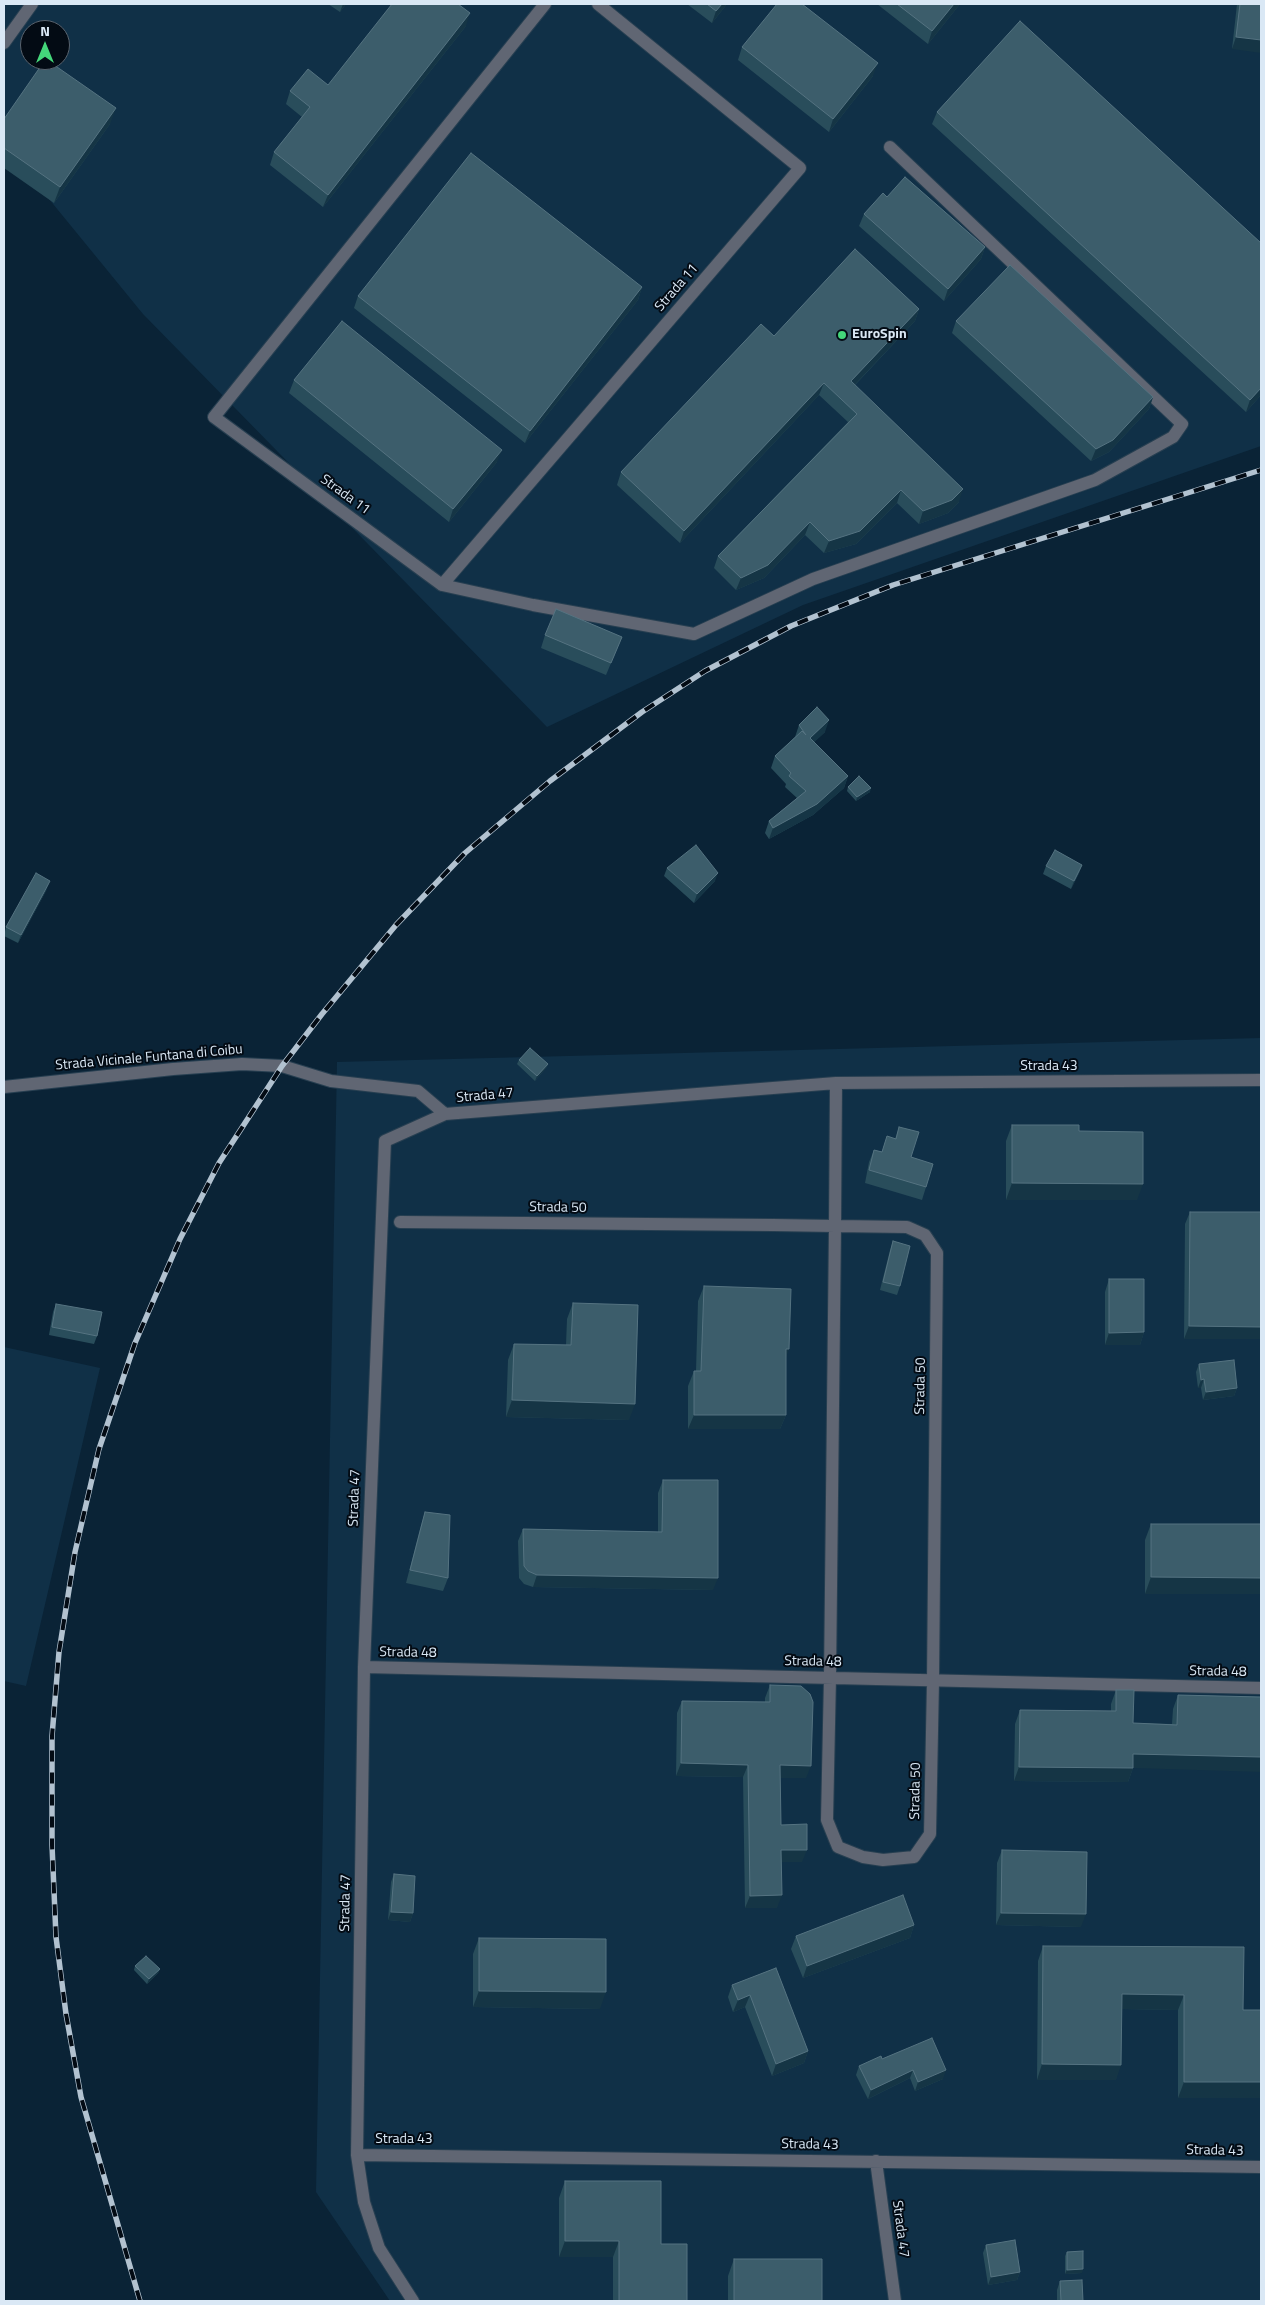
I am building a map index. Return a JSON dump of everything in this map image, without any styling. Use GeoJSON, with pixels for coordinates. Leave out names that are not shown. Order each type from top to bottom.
{"type":"FeatureCollection","features":[{"type":"Feature","properties":{"kind":"street"},"geometry":{"type":"LineString","coordinates":[[4,43],[32,4]]}},
{"type":"Feature","properties":{"kind":"street","name":"Strada 11"},"geometry":{"type":"LineString","coordinates":[[545,4],[214,417],[442,584],[800,168],[598,4]]}},
{"type":"Feature","properties":{"kind":"street"},"geometry":{"type":"LineString","coordinates":[[442,584],[533,605],[694,634],[813,579],[1095,480],[1173,437],[1182,424],[890,148]]}},
{"type":"Feature","properties":{"kind":"street","name":"Strada Vicinale Funtana di Coibu"},"geometry":{"type":"LineString","coordinates":[[4,1086],[242,1064],[282,1066],[331,1080],[418,1092],[444,1114]]}},
{"type":"Feature","properties":{"kind":"street","name":"Strada 43"},"geometry":{"type":"LineString","coordinates":[[836,1083],[1261,1080]]}},
{"type":"Feature","properties":{"kind":"street","name":"Strada 47"},"geometry":{"type":"LineString","coordinates":[[413,2301],[379,2248],[364,2202],[357,2155],[364,1666],[384,1141],[444,1114],[836,1083]]}},
{"type":"Feature","properties":{"kind":"street","name":"Strada 50"},"geometry":{"type":"LineString","coordinates":[[400,1222],[835,1226],[907,1227],[925,1235],[937,1253],[933,1681],[930,1834],[914,1857],[884,1860],[863,1857],[838,1847],[828,1820],[835,1226],[836,1083]]}},
{"type":"Feature","properties":{"kind":"street","name":"Strada 48"},"geometry":{"type":"LineString","coordinates":[[364,1666],[1261,1688]]}},
{"type":"Feature","properties":{"kind":"street","name":"Strada 43"},"geometry":{"type":"LineString","coordinates":[[357,2155],[1261,2167]]}},
{"type":"Feature","properties":{"kind":"street","name":"Strada 47"},"geometry":{"type":"LineString","coordinates":[[876,2161],[895,2301]]}},
{"type":"Feature","properties":{"kind":"shaded area"},"geometry":{"type":"Polygon","coordinates":[[[4,4],[1261,4],[1261,446],[803,605],[547,727],[143,314],[4,144],[4,4]]]}},
{"type":"Feature","properties":{"kind":"shaded area"},"geometry":{"type":"Polygon","coordinates":[[[1261,1038],[1261,2301],[390,2301],[316,2192],[337,1062],[1261,1038]]]}},
{"type":"Feature","properties":{"kind":"shaded area"},"geometry":{"type":"Polygon","coordinates":[[[4,1347],[100,1368],[26,1686],[4,1681],[4,1347]]]}},
{"type":"Feature","properties":{"kind":"building"},"geometry":{"type":"Polygon","coordinates":[[[392,4],[458,4],[470,13],[328,195],[274,152],[310,107],[290,91],[308,69],[328,85],[392,4]]]}},
{"type":"Feature","properties":{"kind":"building"},"geometry":{"type":"Polygon","coordinates":[[[707,4],[722,4],[716,11],[707,4]]]}},
{"type":"Feature","properties":{"kind":"building"},"geometry":{"type":"Polygon","coordinates":[[[777,4],[802,4],[878,63],[833,119],[742,47],[777,4]]]}},
{"type":"Feature","properties":{"kind":"building"},"geometry":{"type":"Polygon","coordinates":[[[897,4],[954,4],[932,31],[897,4]]]}},
{"type":"Feature","properties":{"kind":"building"},"geometry":{"type":"Polygon","coordinates":[[[1240,4],[1261,4],[1261,40],[1236,37],[1240,4]]]}},
{"type":"Feature","properties":{"kind":"building"},"geometry":{"type":"Polygon","coordinates":[[[1020,21],[1261,243],[1261,388],[1250,400],[937,112],[1020,21]]]}},
{"type":"Feature","properties":{"kind":"building"},"geometry":{"type":"Polygon","coordinates":[[[38,70],[61,70],[116,108],[60,187],[4,148],[4,119],[38,70]]]}},
{"type":"Feature","properties":{"kind":"building"},"geometry":{"type":"Polygon","coordinates":[[[471,153],[642,287],[530,431],[358,296],[471,153]]]}},
{"type":"Feature","properties":{"kind":"building"},"geometry":{"type":"Polygon","coordinates":[[[905,177],[985,247],[948,289],[864,214],[883,193],[887,197],[905,177]]]}},
{"type":"Feature","properties":{"kind":"building"},"geometry":{"type":"Polygon","coordinates":[[[855,249],[919,309],[851,381],[963,489],[952,500],[923,511],[901,490],[860,531],[829,541],[810,522],[768,565],[741,578],[718,556],[857,414],[824,383],[684,531],[621,472],[761,324],[774,336],[855,249]]]}},
{"type":"Feature","properties":{"kind":"building"},"geometry":{"type":"Polygon","coordinates":[[[1010,265],[1153,397],[1113,440],[1096,449],[956,321],[1010,265]]]}},
{"type":"Feature","properties":{"kind":"building"},"geometry":{"type":"Polygon","coordinates":[[[342,321],[502,450],[453,509],[294,380],[342,321]]]}},
{"type":"Feature","properties":{"kind":"building"},"geometry":{"type":"Polygon","coordinates":[[[556,609],[622,637],[611,663],[545,635],[556,609]]]}},
{"type":"Feature","properties":{"kind":"building"},"geometry":{"type":"Polygon","coordinates":[[[817,707],[829,720],[810,738],[848,776],[817,804],[773,828],[769,821],[806,791],[789,776],[791,773],[775,756],[802,731],[806,735],[799,725],[817,707]]]}},
{"type":"Feature","properties":{"kind":"building"},"geometry":{"type":"Polygon","coordinates":[[[859,776],[871,788],[857,797],[848,787],[859,776]]]}},
{"type":"Feature","properties":{"kind":"building"},"geometry":{"type":"Polygon","coordinates":[[[696,845],[718,873],[697,894],[667,868],[696,845]]]}},
{"type":"Feature","properties":{"kind":"building"},"geometry":{"type":"Polygon","coordinates":[[[1055,850],[1082,865],[1074,881],[1046,866],[1055,850]]]}},
{"type":"Feature","properties":{"kind":"building"},"geometry":{"type":"Polygon","coordinates":[[[36,873],[50,881],[21,935],[6,927],[36,873]]]}},
{"type":"Feature","properties":{"kind":"building"},"geometry":{"type":"Polygon","coordinates":[[[530,1048],[548,1064],[537,1076],[519,1060],[530,1048]]]}},
{"type":"Feature","properties":{"kind":"building"},"geometry":{"type":"Polygon","coordinates":[[[1012,1125],[1079,1125],[1079,1131],[1143,1132],[1143,1184],[1012,1183],[1012,1125]]]}},
{"type":"Feature","properties":{"kind":"building"},"geometry":{"type":"Polygon","coordinates":[[[899,1127],[919,1132],[911,1157],[933,1164],[926,1187],[869,1170],[874,1150],[882,1152],[887,1136],[896,1139],[899,1127]]]}},
{"type":"Feature","properties":{"kind":"building"},"geometry":{"type":"Polygon","coordinates":[[[1190,1212],[1261,1212],[1261,1327],[1189,1326],[1190,1212]]]}},
{"type":"Feature","properties":{"kind":"building"},"geometry":{"type":"Polygon","coordinates":[[[893,1241],[910,1246],[900,1286],[883,1282],[893,1241]]]}},
{"type":"Feature","properties":{"kind":"building"},"geometry":{"type":"Polygon","coordinates":[[[1109,1279],[1144,1279],[1144,1332],[1109,1333],[1109,1279]]]}},
{"type":"Feature","properties":{"kind":"building"},"geometry":{"type":"Polygon","coordinates":[[[704,1286],[791,1289],[789,1349],[786,1349],[786,1415],[694,1415],[694,1371],[701,1371],[704,1286]]]}},
{"type":"Feature","properties":{"kind":"building"},"geometry":{"type":"Polygon","coordinates":[[[573,1303],[638,1305],[635,1404],[512,1400],[514,1344],[571,1345],[573,1303]]]}},
{"type":"Feature","properties":{"kind":"building"},"geometry":{"type":"Polygon","coordinates":[[[56,1304],[102,1312],[97,1336],[52,1327],[56,1304]]]}},
{"type":"Feature","properties":{"kind":"building"},"geometry":{"type":"Polygon","coordinates":[[[1234,1360],[1237,1388],[1206,1392],[1204,1379],[1201,1380],[1199,1364],[1234,1360]]]}},
{"type":"Feature","properties":{"kind":"building"},"geometry":{"type":"Polygon","coordinates":[[[663,1480],[718,1480],[718,1578],[537,1575],[528,1571],[524,1566],[523,1529],[662,1532],[663,1480]]]}},
{"type":"Feature","properties":{"kind":"building"},"geometry":{"type":"Polygon","coordinates":[[[425,1512],[450,1515],[448,1578],[410,1570],[425,1512]]]}},
{"type":"Feature","properties":{"kind":"building"},"geometry":{"type":"Polygon","coordinates":[[[1151,1524],[1261,1524],[1261,1578],[1151,1577],[1151,1524]]]}},
{"type":"Feature","properties":{"kind":"building"},"geometry":{"type":"Polygon","coordinates":[[[770,1685],[801,1686],[810,1694],[813,1702],[811,1766],[780,1765],[781,1825],[807,1824],[807,1850],[781,1850],[782,1895],[750,1896],[748,1765],[681,1763],[682,1701],[770,1702],[770,1685]]]}},
{"type":"Feature","properties":{"kind":"building"},"geometry":{"type":"Polygon","coordinates":[[[1116,1690],[1134,1690],[1133,1723],[1177,1725],[1178,1695],[1261,1697],[1261,1757],[1133,1754],[1133,1768],[1019,1767],[1020,1710],[1116,1711],[1116,1690]]]}},
{"type":"Feature","properties":{"kind":"building"},"geometry":{"type":"Polygon","coordinates":[[[1002,1850],[1087,1852],[1086,1914],[1001,1913],[1002,1850]]]}},
{"type":"Feature","properties":{"kind":"building"},"geometry":{"type":"Polygon","coordinates":[[[394,1874],[415,1876],[413,1913],[391,1912],[394,1874]]]}},
{"type":"Feature","properties":{"kind":"building"},"geometry":{"type":"Polygon","coordinates":[[[903,1895],[914,1925],[807,1966],[796,1936],[903,1895]]]}},
{"type":"Feature","properties":{"kind":"building"},"geometry":{"type":"Polygon","coordinates":[[[479,1938],[606,1939],[606,1992],[479,1991],[479,1938]]]}},
{"type":"Feature","properties":{"kind":"building"},"geometry":{"type":"Polygon","coordinates":[[[1043,1946],[1244,1947],[1243,2010],[1261,2010],[1261,2082],[1184,2082],[1184,1995],[1122,1994],[1121,2065],[1042,2064],[1043,1946]]]}},
{"type":"Feature","properties":{"kind":"building"},"geometry":{"type":"Polygon","coordinates":[[[146,1956],[160,1969],[149,1979],[135,1966],[146,1956]]]}},
{"type":"Feature","properties":{"kind":"building"},"geometry":{"type":"Polygon","coordinates":[[[776,1968],[808,2051],[776,2064],[750,1995],[738,2000],[732,1985],[776,1968]]]}},
{"type":"Feature","properties":{"kind":"building"},"geometry":{"type":"Polygon","coordinates":[[[932,2038],[946,2070],[918,2082],[913,2070],[871,2090],[859,2066],[881,2056],[882,2059],[932,2038]]]}},
{"type":"Feature","properties":{"kind":"building"},"geometry":{"type":"Polygon","coordinates":[[[565,2181],[661,2181],[661,2244],[687,2244],[687,2301],[619,2301],[619,2241],[565,2241],[565,2181]]]}},
{"type":"Feature","properties":{"kind":"building"},"geometry":{"type":"Polygon","coordinates":[[[1015,2240],[1020,2272],[991,2277],[986,2245],[1015,2240]]]}},
{"type":"Feature","properties":{"kind":"building"},"geometry":{"type":"Polygon","coordinates":[[[1083,2251],[1083,2269],[1067,2270],[1067,2252],[1083,2251]]]}},
{"type":"Feature","properties":{"kind":"building"},"geometry":{"type":"Polygon","coordinates":[[[734,2259],[822,2259],[822,2301],[734,2301],[734,2259]]]}},
{"type":"Feature","properties":{"kind":"building"},"geometry":{"type":"Polygon","coordinates":[[[1082,2280],[1083,2301],[1061,2301],[1060,2281],[1082,2280]]]}},
{"type":"Feature","properties":{"kind":"railway"},"geometry":{"type":"LineString","coordinates":[[140,2301],[81,2097],[66,2014],[56,1937],[52,1845],[52,1736],[59,1652],[75,1552],[99,1449],[135,1343],[180,1239],[219,1163],[282,1066],[322,1014],[396,925],[465,853],[550,781],[642,712],[705,671],[791,626],[893,585],[1261,470]]}},
{"type":"Feature","properties":{"kind":"place","name":"EuroSpin"},"geometry":{"type":"Point","coordinates":[842,335]}}]}
